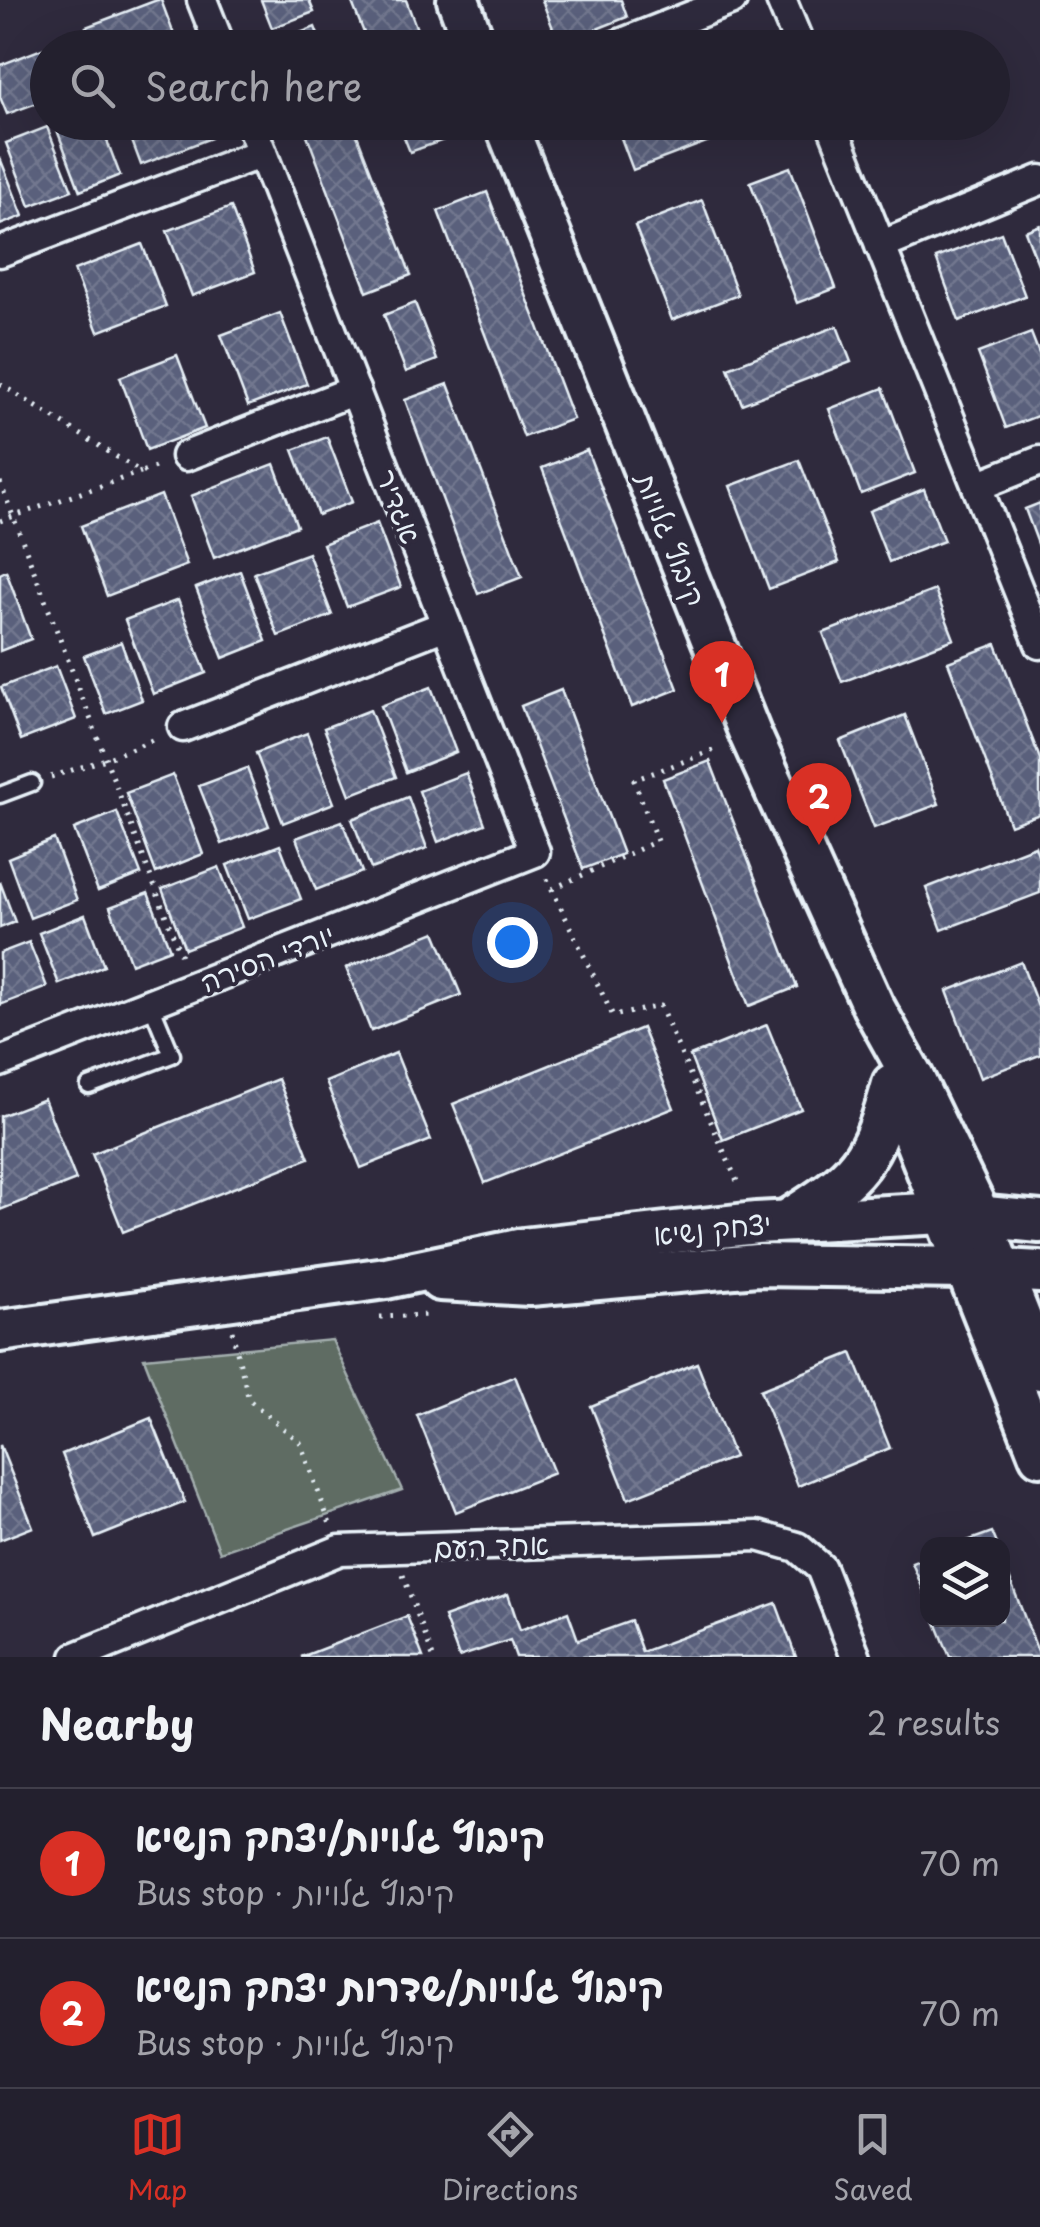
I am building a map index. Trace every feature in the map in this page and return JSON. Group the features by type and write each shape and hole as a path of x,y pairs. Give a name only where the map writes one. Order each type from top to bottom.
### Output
{"street":[{"path":"202,0 213,30"},
{"path":"458,0 469,30"},
{"path":"656,30 732,0"},
{"path":"782,0 793,30"},
{"name":"אגדיר","path":"257,140 535,852"},
{"name":"קיבוץ גלויות","path":"512,140 751,736 873,1006 913,1078 962,1214"},
{"path":"838,140 1040,644"},
{"path":"0,252 262,153"},
{"path":"880,246 1040,180"},
{"path":"186,456 355,390"},
{"path":"976,486 1040,461"},
{"path":"183,727 446,625"},
{"name":"יורדי הסירה","path":"0,1062 535,852"},
{"name":"קיבוץ גלויות","path":"873,1006 893,1084 962,1214"},
{"path":"771,1222 830,1194 865,1161 882,1125 893,1084"},
{"path":"962,1214 1003,1270 1040,1369"},
{"name":"יצחק נשיא","path":"0,1330 386,1278 523,1248 771,1222 962,1214 1040,1222"},
{"name":"יצחק נשיא","path":"386,1278 530,1285 757,1265 1003,1270"},
{"path":"1003,1270 1040,1455"},
{"name":"אחד העם","path":"76,1657 340,1550 758,1536 797,1547 821,1568 856,1657"}],"lane":[{"path":"0,795 32,782"},
{"path":"89,1086 172,1055 150,1002"}],"path":[{"path":"0,384 142,472"},
{"path":"0,521 186,456"},
{"path":"0,482 193,986"},
{"path":"32,782 106,760 183,727"},
{"path":"552,889 657,840 634,780 751,736"},
{"path":"535,852 613,1016 660,1006 771,1222"},
{"path":"224,1299 249,1400 300,1442 340,1550"},
{"path":"393,1548 433,1657"}],"shaded area":[{"path":"332,1340 402,1490 220,1552 144,1358"}],"building":[{"path":"161,0 172,30 87,30 86,27"},
{"path":"261,0 309,0 314,12 272,28"},
{"path":"351,0 406,0 417,30 363,30"},
{"path":"542,0 621,0 627,17 594,30 554,30"},
{"path":"30,54 30,106 7,114 0,97 0,65"},
{"path":"30,134 30,140 52,140 72,190 30,206 6,143"},
{"path":"61,140 107,140 120,175 80,191"},
{"path":"132,140 206,140 141,165"},
{"path":"309,140 359,140 411,275 367,292"},
{"path":"405,140 444,140 410,152"},
{"path":"622,140 712,140 633,170"},
{"path":"0,158 23,216 0,225"},
{"path":"790,167 836,288 797,303 750,182"},
{"path":"487,192 573,419 524,437 438,211"},
{"path":"702,200 738,295 672,320 635,226"},
{"path":"231,207 255,272 192,296 167,231"},
{"path":"1040,225 1040,269 1025,231"},
{"path":"1001,233 1025,296 959,321 936,258"},
{"path":"142,244 166,306 98,332 74,270"},
{"path":"415,303 437,360 406,372 384,315"},
{"path":"280,313 307,384 248,406 221,335"},
{"path":"837,326 851,362 742,404 728,368"},
{"path":"1031,333 1040,356 1040,415 1006,428 978,353"},
{"path":"177,355 205,428 147,450 120,377"},
{"path":"448,384 522,577 478,594 405,400"},
{"path":"883,388 915,473 861,494 829,409"},
{"path":"327,437 352,502 318,515 293,450"},
{"path":"587,450 678,689 632,707 542,468"},
{"path":"799,460 839,562 769,589 730,486"},
{"path":"274,464 297,526 214,558 191,496"},
{"path":"924,489 944,541 889,562 869,511"},
{"path":"161,495 187,565 107,596 81,526"},
{"path":"1040,503 1040,549 1025,509"},
{"path":"377,523 401,587 347,607 323,544"},
{"path":"308,553 332,615 278,636 254,573"},
{"path":"6,571 31,639 0,651 0,574"},
{"path":"240,571 266,641 223,658 196,588"},
{"path":"935,590 954,639 842,682 823,633"},
{"path":"178,600 206,673 153,694 125,620"},
{"path":"121,642 142,700 106,714 84,656"},
{"path":"996,644 1040,759 1040,814 1010,825 948,662"},
{"path":"56,666 76,719 21,740 1,687"},
{"path":"431,687 456,752 406,772 381,706"},
{"path":"561,690 623,854 583,869 521,706"},
{"path":"370,710 396,777 350,795 324,728"},
{"path":"905,715 939,804 874,828 840,741"},
{"path":"307,733 334,803 283,823 256,753"},
{"path":"710,761 797,987 749,1006 663,779"},
{"path":"247,768 269,826 222,844 199,786"},
{"path":"466,773 485,824 438,842 419,791"},
{"path":"173,775 203,854 156,873 126,793"},
{"path":"408,797 427,848 371,869 352,819"},
{"path":"117,812 141,874 98,891 74,829"},
{"path":"342,821 362,872 316,890 296,838"},
{"path":"54,839 77,900 30,918 8,858"},
{"path":"280,845 301,899 248,919 227,865"},
{"path":"1035,846 1040,860 1040,893 942,930 926,888"},
{"path":"219,867 242,927 185,949 162,889"},
{"path":"0,882 15,922 0,928"},
{"path":"148,893 170,949 131,964 110,907"},
{"path":"85,915 104,966 59,984 39,933"},
{"path":"435,932 461,995 371,1031 346,968"},
{"path":"29,942 47,987 0,1005 0,953"},
{"path":"1021,962 1040,1012 1040,1055 980,1078 947,991"},
{"path":"767,1025 801,1109 723,1140 690,1056"},
{"path":"642,1028 674,1108 485,1183 453,1104"},
{"path":"396,1053 431,1140 361,1168 326,1082"},
{"path":"278,1079 309,1158 123,1232 92,1154"},
{"path":"44,1099 76,1180 0,1210 0,1116"},
{"path":"852,1353 890,1448 798,1486 760,1390"},
{"path":"697,1363 734,1457 628,1499 591,1406"},
{"path":"515,1376 554,1473 456,1512 417,1415"},
{"path":"151,1418 185,1502 95,1538 62,1454"},
{"path":"0,1445 33,1527 0,1540"},
{"path":"920,1560 920,1582 912,1563"},
{"path":"1010,1580 1040,1657 950,1657 938,1627 1010,1627"},
{"path":"508,1594 520,1630 568,1612 578,1640 631,1621 642,1652 776,1603 796,1657 516,1657 510,1640 459,1657 444,1617"},
{"path":"407,1616 423,1657 301,1657"}],"place":[{"name":"קיבוץ גלויות/יצחק הנשיא","path":"722,723"},
{"name":"קיבוץ גלויות/שדרות יצחק הנשיא","path":"819,845"}]}
